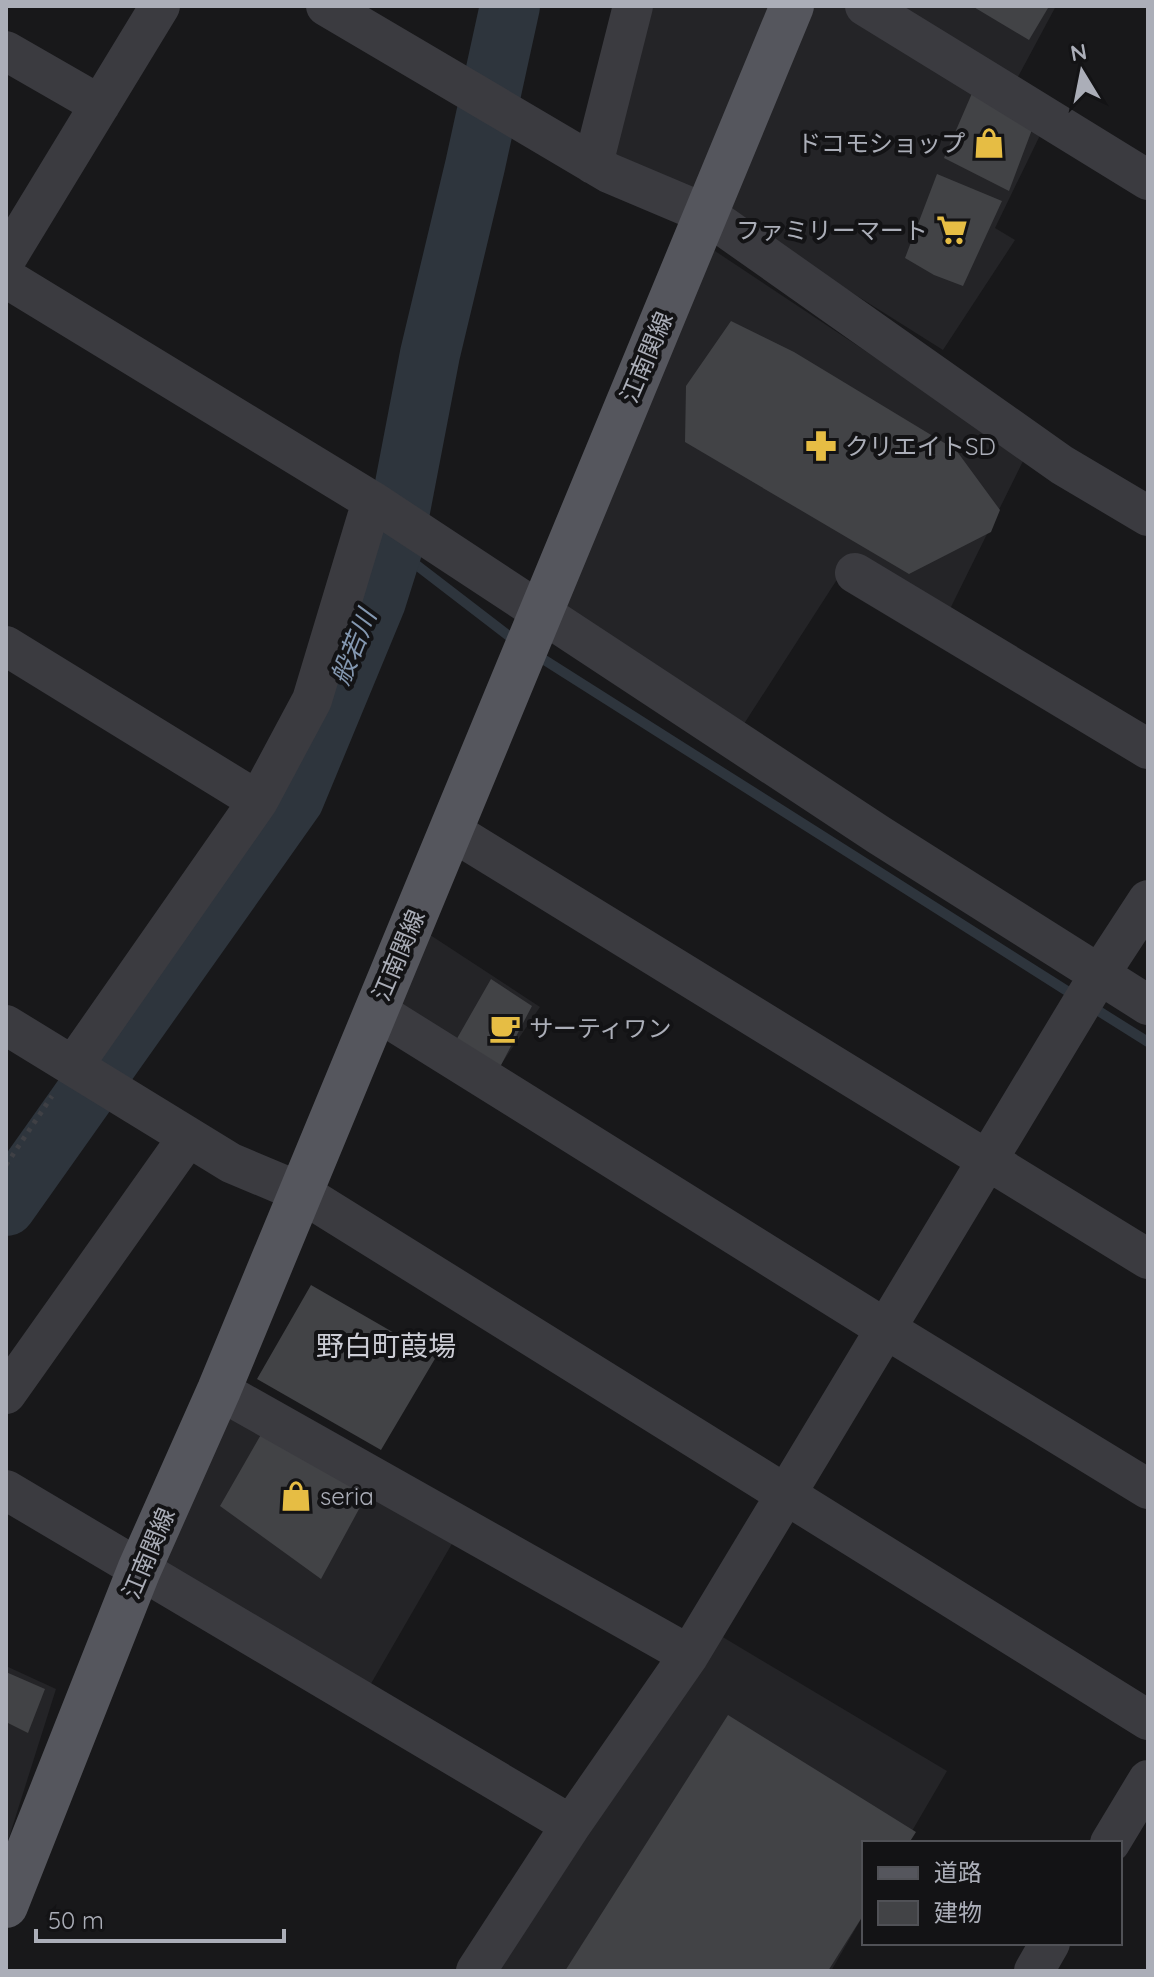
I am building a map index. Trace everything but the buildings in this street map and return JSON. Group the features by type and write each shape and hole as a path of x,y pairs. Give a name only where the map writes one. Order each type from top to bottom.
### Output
{"main road":[{"name":"江南関線","path":"6,1906 139,1570 219,1390 792,6"}],"street":[{"path":"6,259 160,6"},
{"path":"326,6 593,164 706,214 1062,465 1148,516"},
{"path":"593,164 633,6"},
{"path":"865,6 1148,180"},
{"path":"6,51 100,105"},
{"path":"6,278 372,501 879,835 1148,1005"},
{"path":"73,1066 258,801 312,700 372,501"},
{"path":"855,573 1148,749"},
{"path":"8,652 258,801"},
{"path":"450,830 1148,1259"},
{"path":"476,1971 571,1825 689,1655 1099,975 1148,900"},
{"path":"375,1010 1148,1489"},
{"path":"6,1025 231,1163 300,1192 1148,1720"},
{"path":"6,1394 188,1137"},
{"path":"219,1390 689,1655"},
{"path":"6,1490 571,1825"},
{"path":"1111,1841 1148,1780"},
{"path":"1034,1971 1049,1945"}],"path":[{"path":"6,1165 73,1066"}],"shaded area":[{"path":"643,6 778,6 699,199 605,160"},
{"path":"810,6 843,6 1045,125 995,228 1015,240 943,350 719,209"},
{"path":"881,6 1056,6 1012,88"},
{"path":"712,249 1025,457 948,613 847,564 742,727 552,608"},
{"path":"418,927 540,1007 494,1075 386,1006"},
{"path":"222,1401 457,1535 365,1694 149,1568"},
{"path":"721,1636 947,1771 906,1841 862,1841 862,1917 831,1971 496,1971"},
{"path":"6,1666 56,1689 6,1847"}],"waterway":[{"name":"般若川","path":"6,1206 294,799 376,601 393,547 430,354 510,6"},
{"path":"393,547 518,643"},
{"path":"535,654 1075,996"},
{"path":"1089,1005 1148,1042"}],"place":[{"name":"ドコモショップ","path":"989,143"},
{"name":"ファミリーマート","path":"952,230"},
{"name":"クリエイトSD","path":"821,446"},
{"name":"サーティワン","path":"505,1028"},
{"name":"seria","path":"296,1496"}],"district":[{"name":"野白町葭場","path":"386,1345"}]}
